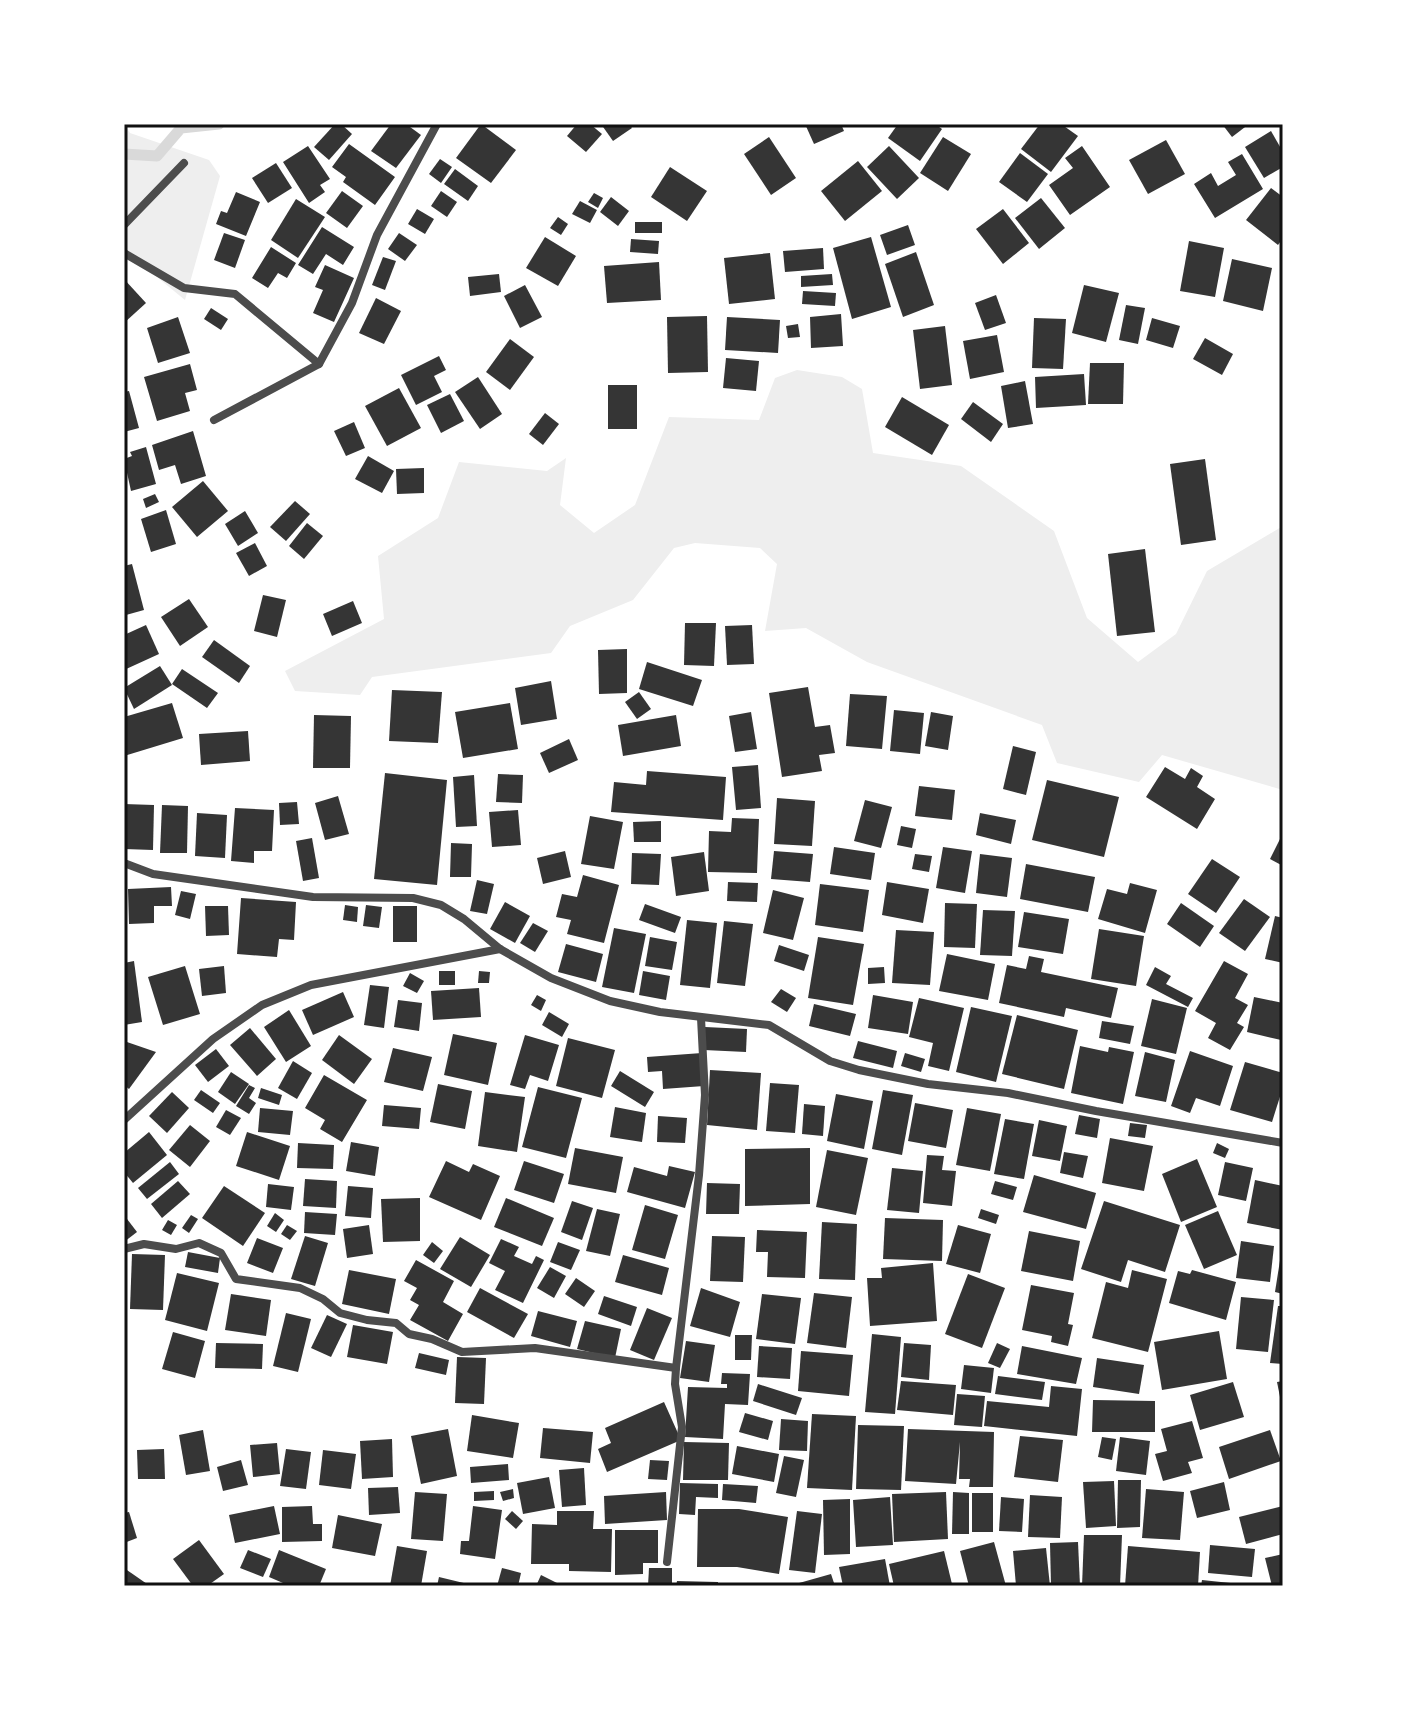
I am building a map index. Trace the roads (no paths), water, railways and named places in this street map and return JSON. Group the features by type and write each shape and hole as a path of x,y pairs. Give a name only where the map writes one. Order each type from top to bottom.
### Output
{"street":[{"path":"214,420 319,364 352,303 377,235 437,124"},
{"path":"124,225 184,163"},
{"path":"124,253 184,288 235,294 319,364"},
{"path":"124,863 153,874 313,897 413,898 441,905 464,919 500,949 551,978 610,1001 701,1018 769,1025 830,1061 887,1076 1008,1093 1283,1143"},
{"path":"124,1120 213,1039 262,1005 311,985 500,949"},
{"path":"667,1562 682,1438 676,1368 699,1175 705,1095 701,1018"},
{"path":"124,1249 144,1244 176,1249 199,1243 221,1253 236,1279 300,1288 323,1299 340,1313 396,1323 409,1334 432,1339 462,1352 535,1348 676,1368"}],"waterway":[{"path":"124,154 157,156 181,128 219,124"}]}
